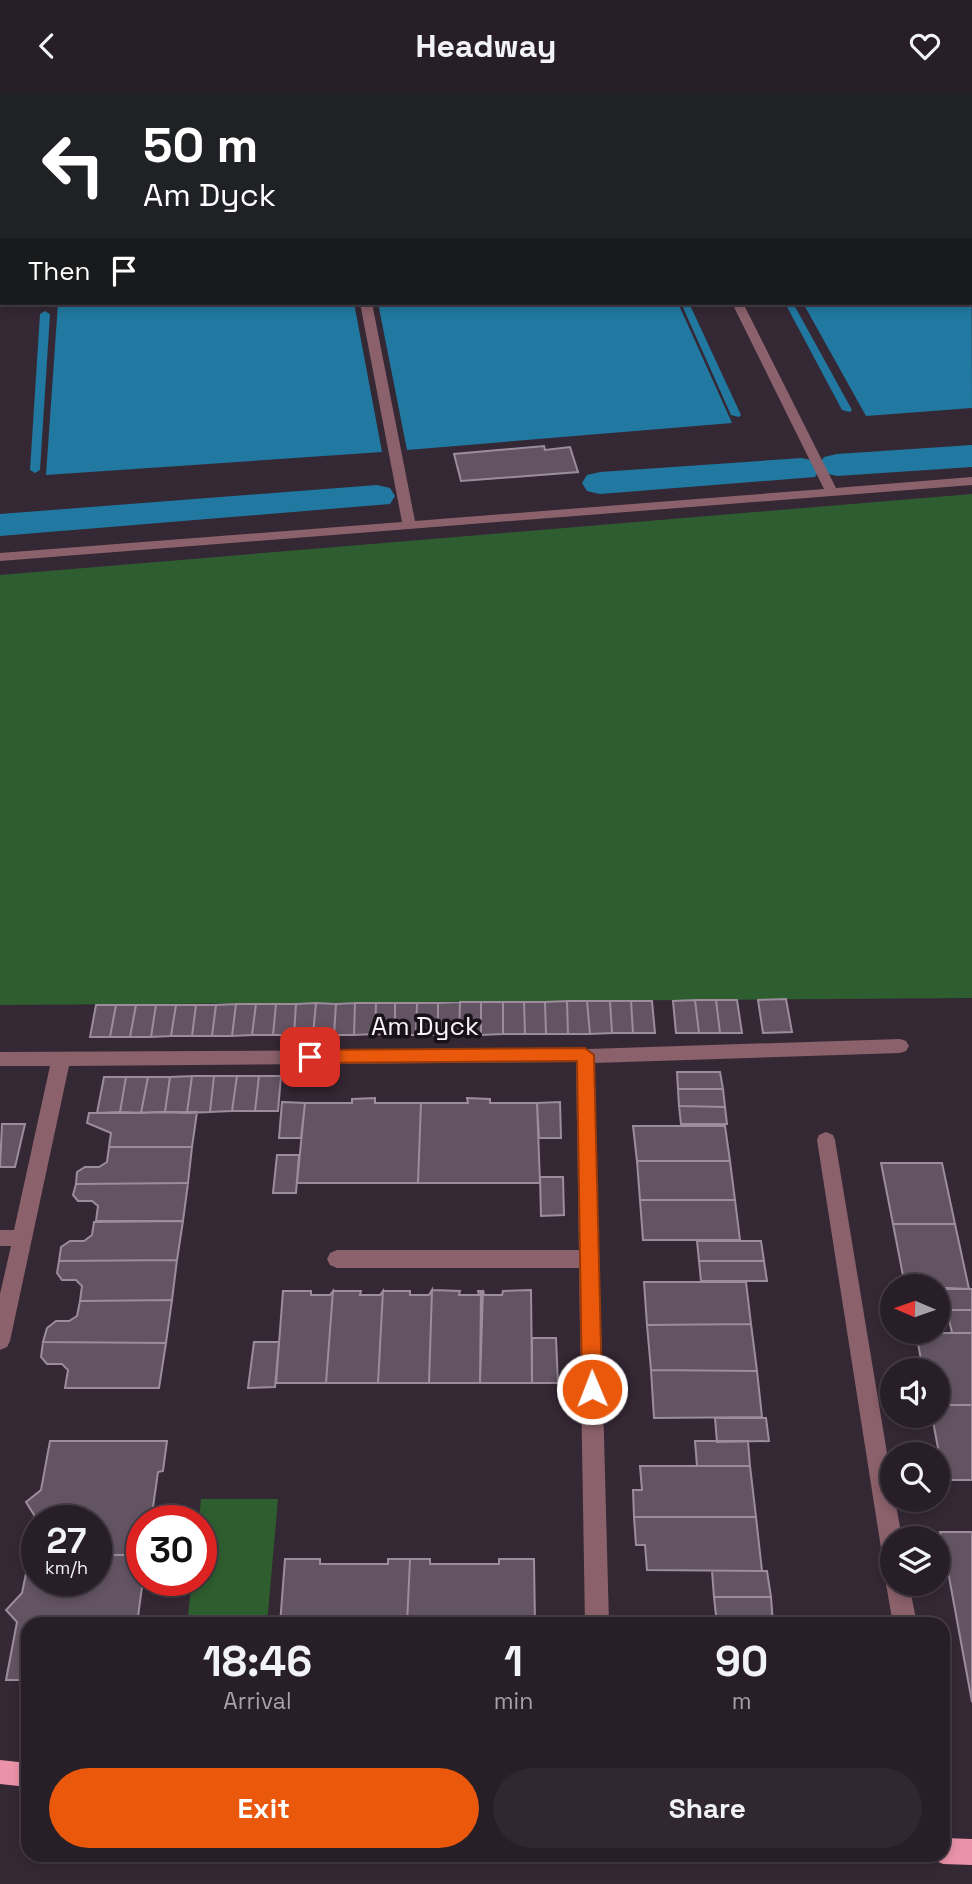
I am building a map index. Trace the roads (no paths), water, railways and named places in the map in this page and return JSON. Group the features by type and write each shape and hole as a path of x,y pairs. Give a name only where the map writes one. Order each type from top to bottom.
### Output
{"main road":[{"path":"0,1772 21,1774"},
{"path":"950,1851 972,1852"}],"street":[{"path":"366,305 409,524"},
{"path":"738,305 831,490"},
{"path":"0,558 831,490 972,481"},
{"name":"Am Dyck","path":"0,1059 585,1056 901,1046"},
{"path":"585,1056 597,1617"},
{"path":"0,1341 61,1059"},
{"path":"826,1140 888,1526"},
{"path":"0,1238 22,1238"},
{"path":"337,1259 589,1259"},
{"path":"900,1596 904,1617"}],"water":[{"path":"58,305 354,305 382,452 46,475"},
{"path":"378,305 679,305 732,423 407,450"},
{"path":"804,305 972,305 972,408 866,416"}],"waterway":[{"path":"686,305 736,415"},
{"path":"790,305 847,410"},
{"path":"35,470 45,314"},
{"path":"837,465 972,456"},
{"path":"600,483 802,469"},
{"path":"0,525 377,496"}]}
